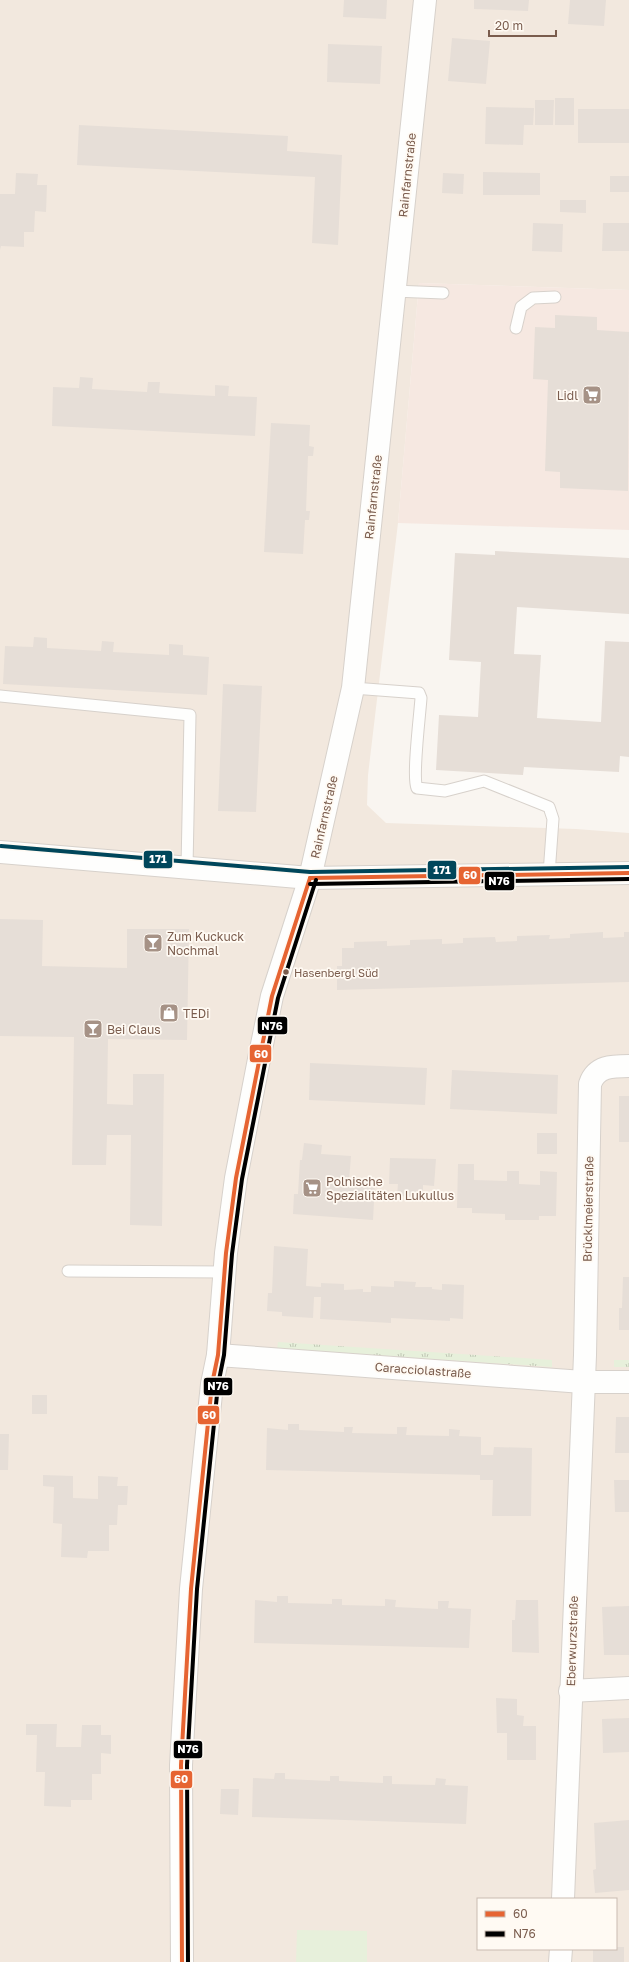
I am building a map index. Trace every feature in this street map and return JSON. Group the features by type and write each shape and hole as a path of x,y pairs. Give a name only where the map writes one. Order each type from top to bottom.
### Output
{"street":[{"name":"Rainfarnstraße","path":"182,1962 181,1765 191,1589 212,1384 218,1355 224,1272 236,1178 272,996 310,878 353,688 425,0"},
{"path":"0,852 310,878 629,873"},
{"name":"Brücklmeierstraße","path":"583,1382 585,1355 590,1084 593,1076 598,1071 607,1067 629,1066"},
{"name":"Caracciolastraße","path":"218,1355 583,1382 629,1382"},
{"name":"Eberwurzstraße","path":"563,1898 583,1382"},
{"path":"570,1691 629,1688"},
{"path":"560,1962 561,1950"}],"lane":[{"path":"394,291 443,293"},
{"path":"516,328 521,307 533,298 555,297"},
{"path":"353,688 419,693 421,698 416,770 417,788 445,791 484,781 549,807 553,820 549,874"},
{"path":"0,696 190,715 188,868"},
{"path":"68,1271 224,1272"}],"shaded area":[{"path":"0,0 629,0 629,290 419,283 398,523 368,775 367,805 386,823 576,829 629,833 629,1962 0,1962"},
{"path":"419,283 629,290 629,530 398,523"}],"green space":[{"path":"278,1342 552,1360 552,1367 277,1349"},
{"path":"614,1360 629,1360 629,1367 614,1367"},
{"path":"297,1930 367,1931 367,1962 296,1962"}],"building":[{"path":"344,0 387,0 386,19 343,17"},
{"path":"474,0 529,0 528,11 474,9"},
{"path":"570,0 606,0 604,26 568,24"},
{"path":"452,38 490,41 486,84 448,81"},
{"path":"328,44 382,46 380,84 327,82"},
{"path":"555,98 574,98 574,125 555,125"},
{"path":"535,100 554,100 553,125 535,125"},
{"path":"486,107 534,108 533,125 524,125 523,145 485,144"},
{"path":"578,109 629,109 629,143 578,143"},
{"path":"79,125 288,136 287,151 342,155 338,245 312,243 315,177 77,165"},
{"path":"483,172 540,173 540,195 483,195"},
{"path":"16,173 38,174 37,185 47,185 46,212 35,211 34,232 24,232 24,247 1,246 0,250 0,194 15,194"},
{"path":"443,173 464,174 463,194 442,193"},
{"path":"610,176 629,176 629,192 610,192"},
{"path":"560,200 586,200 586,213 560,212"},
{"path":"533,223 563,224 562,252 532,251"},
{"path":"603,223 629,223 629,251 602,251"},
{"path":"555,315 597,317 597,330 629,332 628,491 560,488 560,472 545,471 548,380 533,379 535,327 555,328"},
{"path":"80,377 93,378 92,389 147,392 148,382 160,382 159,393 215,396 215,385 229,386 228,396 257,397 255,436 52,426 53,387 79,388"},
{"path":"271,423 310,425 309,446 314,447 313,456 308,456 306,511 310,511 309,520 305,520 303,554 264,552"},
{"path":"495,551 629,558 629,614 517,607 514,654 541,655 537,718 601,722 605,641 629,642 629,757 620,756 619,772 524,767 523,775 436,770 439,715 478,717 481,662 449,660 455,553 495,555"},
{"path":"34,637 47,638 47,648 101,651 102,641 114,642 113,652 169,655 169,644 183,645 183,655 209,657 207,695 3,684 5,646 33,647"},
{"path":"223,684 262,686 256,812 218,811"},
{"path":"0,919 43,920 42,966 127,968 127,929 189,929 187,1040 108,1039 107,1104 133,1105 133,1074 164,1074 162,1226 130,1225 131,1135 107,1135 106,1165 72,1165 74,1037 0,1036"},
{"path":"603,932 603,938 624,937 624,932 629,932 629,982 337,990 337,966 342,966 342,948 354,948 354,942 387,941 387,946 410,945 410,940 442,939 442,944 463,943 463,938 495,937 496,942 517,941 517,936 550,935 549,939 570,938 570,934"},
{"path":"310,1063 427,1068 425,1105 309,1100"},
{"path":"452,1070 558,1075 557,1114 450,1109"},
{"path":"619,1096 629,1096 629,1142 619,1142"},
{"path":"537,1133 557,1133 557,1154 537,1154"},
{"path":"304,1143 322,1145 321,1154 351,1156 349,1181 375,1183 373,1220 293,1214 294,1194 298,1194 300,1160 302,1160"},
{"path":"390,1158 436,1159 434,1186 423,1185 423,1197 397,1196 398,1184 389,1184"},
{"path":"458,1164 474,1164 474,1180 507,1181 507,1171 519,1171 519,1184 540,1185 540,1171 557,1172 556,1216 539,1216 539,1220 505,1220 505,1214 472,1213 472,1208 457,1208"},
{"path":"274,1246 308,1249 306,1286 321,1287 321,1283 344,1284 344,1290 363,1289 363,1292 371,1292 371,1286 394,1287 394,1281 416,1282 415,1287 432,1287 432,1289 442,1290 442,1284 464,1285 463,1319 450,1318 450,1321 391,1318 391,1323 320,1319 321,1297 314,1297 313,1318 282,1316 282,1312 267,1311 268,1293 272,1293"},
{"path":"623,1277 629,1277 629,1330 619,1330 619,1308 622,1308"},
{"path":"32,1395 47,1395 47,1414 32,1414"},
{"path":"616,1417 629,1417 629,1453 615,1453"},
{"path":"288,1424 299,1424 299,1430 344,1432 344,1427 353,1427 352,1433 397,1434 397,1427 407,1427 406,1435 449,1436 449,1429 460,1430 459,1436 481,1437 481,1455 493,1455 494,1447 532,1448 531,1516 492,1516 493,1480 480,1480 480,1475 266,1470 267,1428 288,1430"},
{"path":"0,1434 9,1434 8,1470 0,1470"},
{"path":"43,1475 73,1476 73,1498 98,1499 98,1476 118,1477 117,1486 128,1486 127,1505 118,1505 117,1525 109,1525 109,1551 88,1551 87,1558 61,1557 62,1524 53,1523 54,1487 43,1486"},
{"path":"614,1480 629,1480 629,1512 615,1512"},
{"path":"277,1596 288,1596 288,1603 332,1604 332,1599 342,1599 342,1605 385,1606 385,1599 396,1600 395,1607 438,1609 438,1601 449,1601 448,1608 471,1609 469,1648 254,1643 255,1600 277,1602"},
{"path":"516,1600 538,1600 539,1653 512,1652 512,1620 515,1620"},
{"path":"629,1606 629,1655 604,1655 602,1607"},
{"path":"496,1698 517,1699 517,1715 524,1716 523,1726 536,1726 536,1760 507,1760 507,1733 497,1733"},
{"path":"629,1718 629,1752 603,1753 602,1719"},
{"path":"26,1724 57,1724 56,1747 81,1747 82,1725 101,1725 101,1735 111,1735 111,1754 101,1753 101,1774 92,1774 92,1800 71,1800 71,1807 44,1806 45,1772 36,1772 37,1735 26,1735"},
{"path":"275,1773 285,1773 285,1779 330,1781 330,1776 339,1776 339,1781 383,1783 383,1776 392,1776 392,1784 435,1785 436,1778 446,1779 445,1785 468,1786 466,1824 252,1817 253,1778 274,1779"},
{"path":"221,1789 239,1789 238,1815 220,1814"},
{"path":"629,1820 629,1890 595,1893 593,1870 596,1869 594,1823"},
{"path":"617,1947 624,1947 624,1962 593,1962 593,1950 617,1950"}],"transit line":[{"name":"171","path":"1,846 310,872 629,867"},
{"name":"60","path":"310,878 629,873"},
{"name":"60","path":"182,1962 181,1765 191,1589 212,1384 218,1355 226,1253 236,1178 272,996 310,878"},
{"name":"N76","path":"310,884 629,879"},
{"name":"N76","path":"188,1962 187,1765 197,1589 218,1385 224,1355 232,1254 242,1179 278,998 316,880"}],"place":[{"name":"Lidl","path":"592,395"},
{"name":"Zum Kuckuck Nochmal","path":"153,943"},
{"name":"Hasenbergl Süd","path":"286,972"},
{"name":"TEDi","path":"169,1013"},
{"name":"Bei Claus","path":"93,1029"},
{"name":"Polnische Spezialitäten Lukullus","path":"312,1188"}]}
